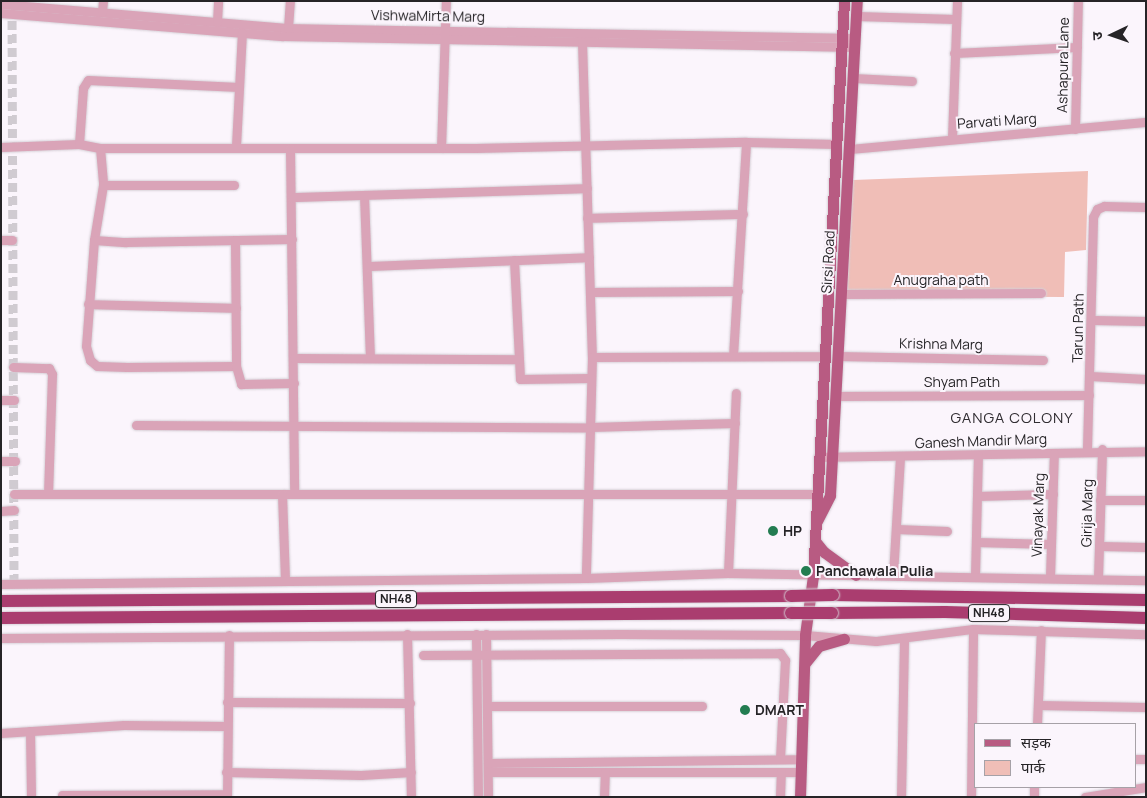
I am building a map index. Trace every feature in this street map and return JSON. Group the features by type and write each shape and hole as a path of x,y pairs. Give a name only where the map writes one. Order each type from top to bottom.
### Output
{"highway":[{"name":"NH48","path":"1,601 833,595 1146,600"},
{"name":"NH48","path":"1,618 945,612 1146,618"}],"main road":[{"name":"Sirsi Road","path":"800,797 805,636 813,576 816,522 815,494 844,1"},
{"name":"Sirsi Road","path":"816,522 830,495 858,1"},
{"path":"815,541 824,552 856,575"},
{"path":"804,667 807,658 819,646 844,639"}],"street":[{"path":"102,1 102,12"},
{"path":"217,22 218,1"},
{"path":"288,28 290,1"},
{"path":"441,148 446,1"},
{"path":"952,138 956,1"},
{"name":"Ashapura Lane","path":"1075,129 1078,1"},
{"name":"VishwaMirta Marg","path":"1,4 288,28 582,42 855,42"},
{"name":"VishwaMirta Marg","path":"1,13 242,33 842,42"},
{"path":"857,16 955,19"},
{"path":"236,146 242,33"},
{"path":"582,42 592,357 586,578"},
{"path":"954,53 1077,47"},
{"path":"853,78 912,81"},
{"path":"79,144 83,88 88,80 239,87"},
{"name":"Parvati Marg","path":"849,149 952,138 1146,122"},
{"path":"733,356 746,142"},
{"path":"1,147 79,144 100,148 236,146 441,148 746,142 837,144"},
{"path":"100,148 103,185 94,240 88,304 86,346 90,360 97,366 236,366"},
{"path":"290,148 294,358 294,494"},
{"path":"103,185 234,185"},
{"path":"292,197 587,188"},
{"path":"364,195 370,358"},
{"name":"Tarun Path","path":"1087,450 1094,217 1097,208 1104,206 1146,207"},
{"path":"588,218 743,214"},
{"path":"94,240 292,239"},
{"path":"1,240 12,240"},
{"path":"235,240 236,366 241,384 294,383"},
{"path":"368,266 589,257"},
{"path":"514,260 518,375 525,381 591,378"},
{"path":"590,292 738,292"},
{"name":"Anugraha path","path":"841,294 1041,293"},
{"path":"88,304 236,308"},
{"path":"1092,320 1146,321"},
{"path":"592,357 824,356"},
{"name":"Krishna Marg","path":"837,356 1043,360"},
{"path":"294,358 518,359"},
{"path":"13,367 49,368 52,374 48,494"},
{"path":"1090,376 1146,379"},
{"path":"728,573 736,393"},
{"name":"Shyam Path","path":"835,396 1089,395"},
{"path":"1,400 14,400"},
{"path":"136,425 294,428 590,427 735,423"},
{"name":"Ganesh Mandir Marg","path":"818,457 1054,453 1102,449 1146,451"},
{"name":"Girija Marg","path":"1098,578 1102,449"},
{"name":"Vinayak Marg","path":"1050,578 1054,453"},
{"path":"975,576 978,455"},
{"path":"893,575 900,457"},
{"path":"1,461 14,461"},
{"path":"14,494 815,494"},
{"path":"282,494 285,580"},
{"path":"977,496 1053,494"},
{"path":"1100,500 1146,500"},
{"path":"1,511 14,510"},
{"path":"896,529 947,531"},
{"path":"976,542 1051,544"},
{"path":"1100,546 1146,547"},
{"path":"1,584 586,578 728,573 813,576 893,575 1146,580"},
{"path":"971,797 973,629"},
{"path":"1,638 481,634 805,636 876,641 973,629 1146,634"},
{"path":"1037,723 1041,630"},
{"path":"407,634 411,797"},
{"path":"478,797 477,655 481,634"},
{"path":"481,634 486,655 488,797"},
{"path":"62,795 227,795 227,702 230,636"},
{"path":"901,797 904,638"},
{"path":"423,655 780,653 784,660 780,759"},
{"path":"227,702 410,703"},
{"path":"1038,705 1146,707"},
{"path":"487,706 702,706"},
{"path":"1,733 124,725 227,726"},
{"path":"30,731 32,797"},
{"path":"489,767 800,759"},
{"path":"489,767 605,772 800,772"},
{"path":"226,772 361,775 411,772"},
{"path":"604,797 605,772"},
{"path":"780,797 781,772"},
{"path":"1085,797 1146,787"}],"green space":[{"path":"1088,171 1086,250 1065,252 1064,297 847,296 853,180"}],"tunnel":[{"path":"12,7 14,584"}],"place":[{"name":"HP","path":"773,531"},
{"name":"Panchawala Pulia","path":"806,571"},
{"name":"DMART","path":"745,710"}],"district":[{"name":"GANGA COLONY","path":"1012,418"}]}
